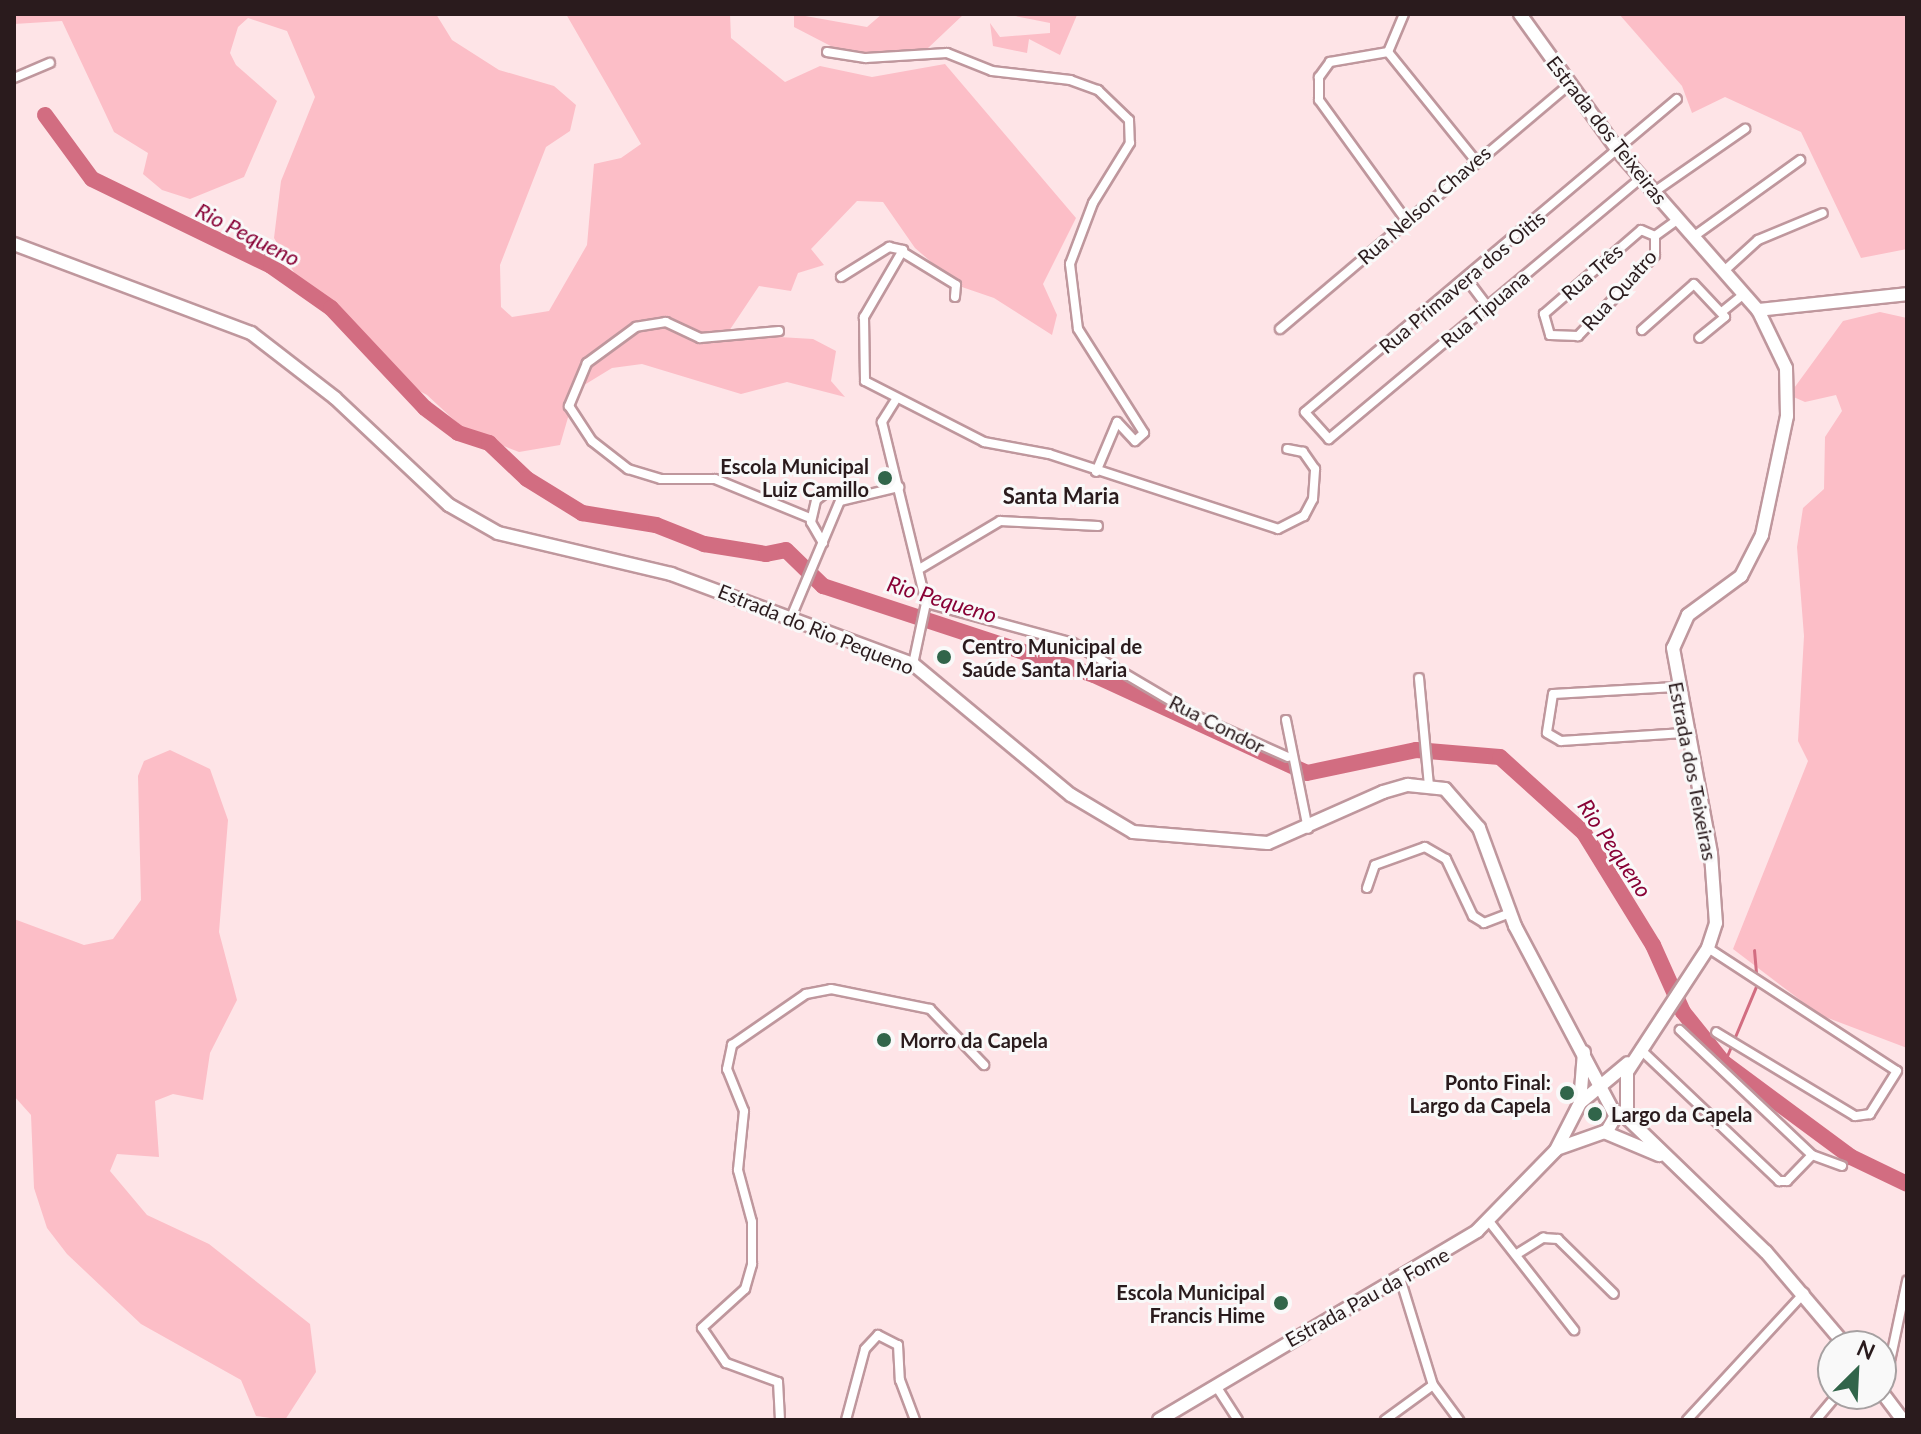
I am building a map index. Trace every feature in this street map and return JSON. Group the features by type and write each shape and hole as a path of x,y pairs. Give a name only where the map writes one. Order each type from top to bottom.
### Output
{"street":[{"path":"1388,52 1404,14"},
{"name":"Estrada dos Teixeiras","path":"1520,14 1619,152 1758,310 1786,368 1787,416 1773,490 1741,576 1688,615 1678,632 1675,687 1717,901 1708,948 1637,1053 1583,1102"},
{"path":"827,52 866,58 947,53 992,71 1070,80 1098,90 1129,120 1130,143 1093,203 1070,264 1078,329 1144,433 1135,441 1117,422 1096,472"},
{"path":"1388,52 1475,160"},
{"path":"1388,52 1330,62 1319,77 1319,100 1406,220"},
{"path":"14,78 50,63"},
{"name":"Rua Nelson Chaves","path":"1280,329 1475,160 1571,83"},
{"name":"Rua Primavera dos Oitis","path":"1329,439 1305,412 1619,152 1677,99"},
{"path":"1654,192 1745,129"},
{"path":"1693,237 1800,160"},
{"name":"Rua Tipuana","path":"1329,439 1641,178"},
{"path":"1724,271 1758,240 1823,213"},
{"name":"Rua Quatro","path":"1578,336 1657,239 1678,219"},
{"name":"Rua Três","path":"1578,336 1557,339 1542,325 1544,314 1641,230 1657,239"},
{"name":"Estrada do Rio Pequeno","path":"14,244 251,333 335,398 449,505 498,533 671,574 792,615 913,664 1028,762 1118,825 1238,843 1309,830 1383,792 1429,785"},
{"path":"841,277 889,247 956,285 955,297"},
{"path":"904,253 869,301 861,339 865,381 895,401 984,442 1096,472 1278,529 1304,516 1313,499 1315,469 1303,452 1287,449"},
{"path":"1466,278 1488,307"},
{"path":"1642,330 1688,286 1702,288 1723,311"},
{"path":"1699,338 1722,324 1723,311 1744,294"},
{"path":"1758,310 1907,294"},
{"path":"779,331 697,338 666,322 636,327 587,363 569,406 592,441 628,469 661,479 707,477 810,518 823,543"},
{"path":"895,401 882,422 921,568 926,606 913,664"},
{"path":"810,518 823,492 848,496 899,487"},
{"path":"792,615 823,543 848,496"},
{"path":"921,568 1000,521 1098,526"},
{"name":"Rua Condor","path":"926,606 1073,643 1198,717 1289,759"},
{"path":"1419,678 1429,785 1445,789 1470,813 1510,913 1603,1085 1618,1108 1804,1293 1833,1330"},
{"path":"1675,687 1553,694 1547,733 1561,741 1684,733"},
{"path":"1286,720 1289,759 1309,830"},
{"path":"1367,888 1375,865 1425,847 1446,859 1473,916 1484,923 1510,913"},
{"path":"1708,948 1897,1071 1870,1114 1855,1116 1716,1032"},
{"path":"780,1420 778,1382 726,1363 702,1328 745,1289 752,1264 752,1222 738,1170 744,1111 727,1069 732,1045 806,994 831,989 930,1009 984,1065"},
{"path":"1680,1030 1812,1155 1842,1166"},
{"path":"1584,1048 1581,1125 1666,1158"},
{"path":"1637,1053 1779,1181 1812,1155"},
{"name":"Estrada dos Teixeiras","path":"1618,1108 1637,1053"},
{"path":"1592,1062 1619,1071"},
{"path":"1583,1102 1618,1108"},
{"name":"Estrada Pau da Fome","path":"1159,1420 1446,1254 1488,1220 1556,1150 1583,1102"},
{"path":"1600,1133 1618,1108"},
{"name":"Estrada Pau da Fome","path":"1556,1150 1600,1133"},
{"path":"1488,1220 1574,1330"},
{"path":"1517,1254 1543,1238 1558,1239 1614,1294"},
{"path":"1400,1278 1433,1385 1459,1420"},
{"path":"1896,1330 1907,1281"},
{"path":"1687,1420 1804,1293"},
{"path":"846,1420 865,1349 878,1335 898,1345 900,1380 915,1420"},
{"path":"1385,1420 1433,1385"},
{"path":"1216,1386 1238,1420"}],"shaded area":[{"path":"14,14 436,14 452,40 499,70 554,86 576,105 570,131 546,147 500,265 501,307 512,317 549,311 587,245 594,164 621,158 641,144 566,14 730,14 731,38 785,82 820,66 872,77 945,64 1076,218 1043,284 1057,315 1052,335 994,298 959,286 915,248 883,202 857,201 811,249 824,265 798,273 791,291 759,286 727,334 813,339 836,351 831,381 845,397 787,382 741,394 642,364 612,368 576,390 560,445 519,452 466,431 427,395 386,373 345,320 302,286 274,238 281,181 315,97 287,31 248,18 238,27 230,53 236,65 277,101 244,177 190,199 162,190 143,174 148,153 114,132 62,21 14,24"},
{"path":"794,14 867,27 882,14 964,14 927,49 852,57 794,27"},
{"path":"1005,14 1093,14 1077,15 1060,55 1029,39 1027,53 993,46 990,23 1000,37 1050,33 1050,23"},
{"path":"1619,14 1907,14 1907,249 1861,258 1801,132 1725,97 1692,113 1682,86"},
{"path":"1880,312 1907,318 1907,1048 1820,1015 1733,949 1808,761 1798,741 1804,636 1797,547 1803,508 1824,489 1825,437 1842,411 1836,395 1805,402 1789,395 1843,321"},
{"path":"170,750 210,769 228,820 219,932 237,1000 210,1053 203,1100 173,1094 155,1101 159,1157 117,1154 110,1171 147,1215 209,1244 310,1324 316,1372 285,1420 256,1416 241,1380 141,1324 67,1254 47,1228 34,1188 31,1115 14,1096 14,919 84,945 113,939 141,900 138,776 144,761"}],"waterway":[{"name":"Rio Pequeno","path":"45,115 92,179 271,266 331,308 425,408 458,433 489,443 527,479 582,513 656,525 704,544 766,554 786,550 823,586 1094,675 1307,773 1416,750 1500,757 1584,833 1653,945 1683,1012 1724,1063 1851,1157 1907,1184"},
{"path":"1724,1063 1757,984 1754,950"}],"place":[{"name":"Escola Municipal Luiz Camillo","path":"885,478"},
{"name":"Centro Municipal de Saúde Santa Maria","path":"944,657"},
{"name":"Morro da Capela","path":"884,1040"},
{"name":"Ponto Final: Largo da Capela","path":"1567,1093"},
{"name":"Largo da Capela","path":"1595,1114"},
{"name":"Escola Municipal Francis Hime","path":"1281,1303"}],"district":[{"name":"Santa Maria","path":"1061,496"}]}
